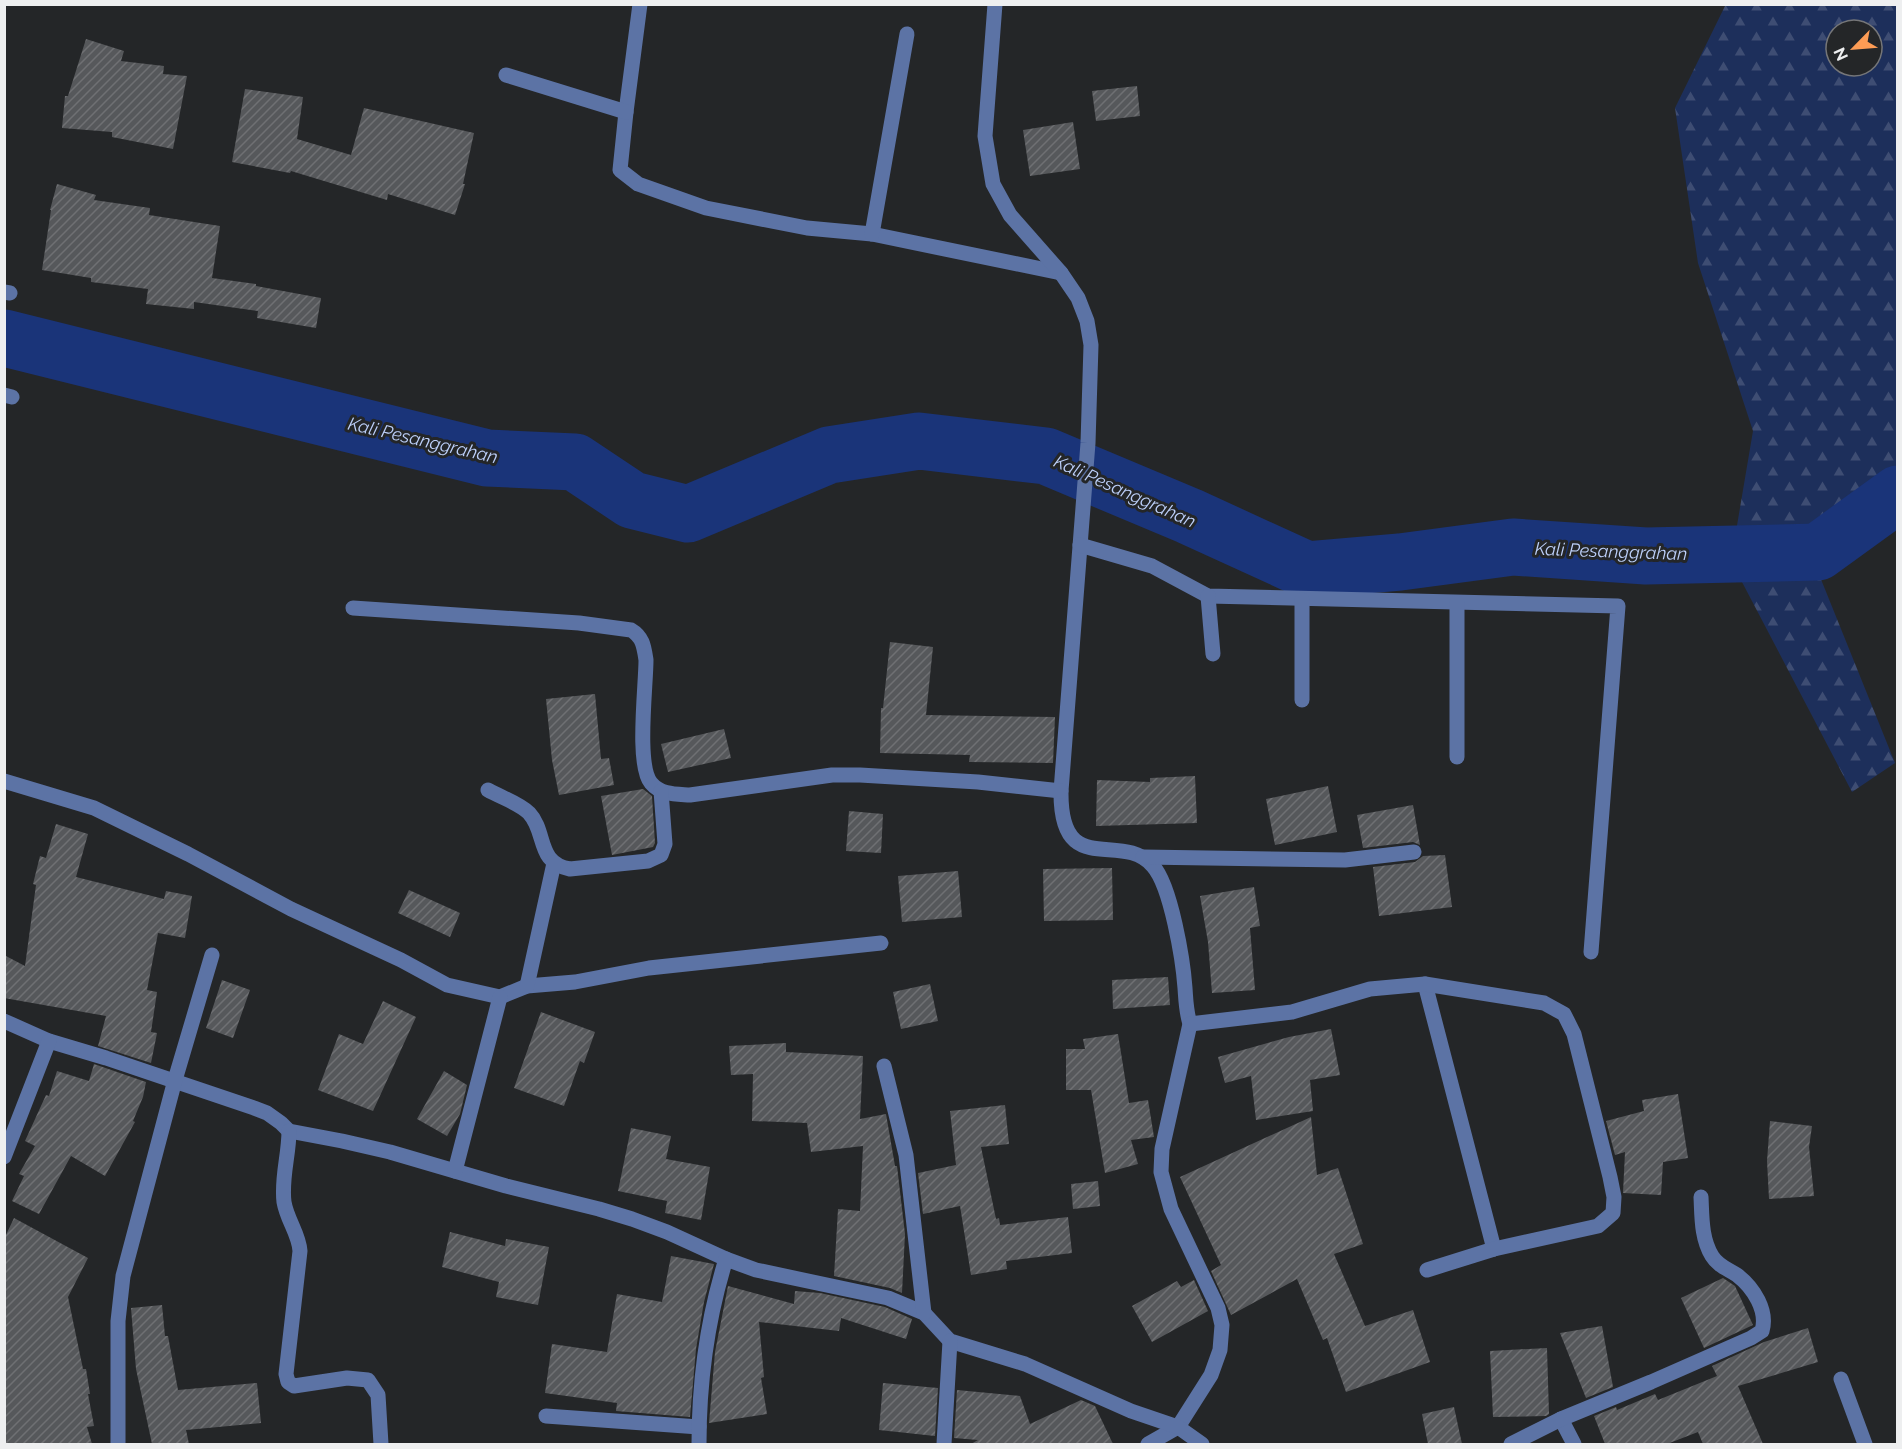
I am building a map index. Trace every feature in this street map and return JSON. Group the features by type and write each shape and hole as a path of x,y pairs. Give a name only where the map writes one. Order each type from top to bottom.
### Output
{"street":[{"path":"640,4 620,170 638,184 718,210 807,228 872,234 1061,273"},
{"path":"995,4 985,136 993,184 1010,215 1061,273 1078,298 1087,321 1091,345 1088,443 1061,791 1062,816 1065,826 1074,839 1083,845 1143,857 1153,865 1167,891 1182,967 1185,1010 1190,1024 1162,1149 1161,1172 1171,1209 1211,1290 1222,1325 1220,1350 1211,1376 1178,1427 1148,1444"},
{"path":"872,234 907,34"},
{"path":"506,75 626,112"},
{"path":"1080,545 1152,566 1208,596 1618,606 1590,952"},
{"path":"1208,596 1213,654"},
{"path":"1302,600 1302,700"},
{"path":"1457,603 1457,757"},
{"path":"353,608 579,623 631,630 638,635 644,645 646,660 643,758 646,775 661,791 690,795 832,775 860,775 978,782 1061,791"},
{"path":"4,781 94,808 188,854 291,909 401,960 447,985 500,997 527,986 575,982 649,968 881,944"},
{"path":"488,790 526,811 538,824 539,838 554,862 561,868 570,869 648,861 661,855 665,844 661,791"},
{"path":"1143,857 1346,860 1414,852"},
{"path":"527,986 554,862"},
{"path":"118,1444 118,1322 123,1276 175,1080 212,954"},
{"path":"1190,1024 1292,1012 1370,989 1425,984 1544,1003 1564,1014 1574,1034 1610,1177 1614,1197 1613,1213 1598,1226 1494,1249 1427,1270"},
{"path":"1425,984 1494,1249"},
{"path":"455,1171 500,997"},
{"path":"4,1021 49,1041 175,1080 267,1113 289,1131 351,1143 632,1219 756,1270 888,1298 924,1313 950,1341 1024,1364 1131,1411 1178,1427 1202,1444"},
{"path":"4,1157 49,1041"},
{"path":"884,1066 906,1155 924,1313"},
{"path":"289,1131 283,1175 284,1202 300,1251 286,1374 288,1382 294,1386 347,1378 368,1380 378,1395 381,1444"},
{"path":"1511,1444 1562,1419 1661,1378 1762,1331 1763,1312 1751,1290 1738,1276 1722,1267 1712,1256 1704,1236 1701,1197"},
{"path":"699,1444 706,1337 726,1259"},
{"path":"944,1444 950,1341"},
{"path":"1841,1379 1864,1444"},
{"path":"546,1416 699,1427"},
{"path":"1562,1419 1574,1444"}],"green space":[{"path":"1726,4 1897,5 1897,516 1814,562 1895,763 1852,792 1731,561 1753,431 1698,263 1675,108"}],"building":[{"path":"86,39 124,51 121,61 164,66 163,74 187,76 173,149 112,137 112,132 62,128 65,96 68,96"},
{"path":"1137,86 1140,116 1096,121 1092,91"},
{"path":"245,89 303,97 297,139 351,155 364,108 474,133 463,184 465,184 455,215 388,194 387,200 291,171 290,173 232,162"},
{"path":"1073,122 1080,169 1030,176 1023,130"},
{"path":"57,184 96,195 94,200 150,208 149,215 220,226 212,278 256,284 256,286 321,298 316,328 257,318 258,311 194,302 194,309 146,304 148,289 91,282 91,278 42,270 50,210"},
{"path":"890,642 933,647 926,715 1055,717 1053,763 969,762 970,755 880,753 881,708 883,708"},
{"path":"595,694 601,759 609,758 614,785 559,795 552,760 546,699"},
{"path":"724,729 731,758 668,772 661,744"},
{"path":"1195,776 1197,823 1096,826 1097,780 1150,782 1150,778"},
{"path":"1328,786 1337,832 1275,845 1266,799"},
{"path":"643,789 652,796 655,843 653,847 612,855 601,796"},
{"path":"1413,805 1420,845 1413,842 1363,848 1357,815"},
{"path":"849,811 883,814 881,853 846,851"},
{"path":"56,824 88,834 76,877 164,899 166,891 192,896 185,938 158,933 147,990 157,992 151,1032 157,1033 151,1063 98,1046 106,1016 4,998 4,955 25,966 36,885 33,884 40,856 46,858"},
{"path":"1445,855 1452,907 1379,916 1373,867 1415,862 1423,856"},
{"path":"1112,868 1113,920 1044,921 1043,869"},
{"path":"958,871 962,917 902,922 898,876"},
{"path":"1254,887 1260,926 1250,928 1255,990 1212,993 1208,942 1200,896"},
{"path":"409,890 460,913 450,937 398,913"},
{"path":"1168,977 1170,1005 1113,1009 1112,980"},
{"path":"222,980 250,990 233,1038 206,1028"},
{"path":"930,984 938,1021 901,1029 893,992"},
{"path":"383,1001 416,1017 373,1111 318,1090 339,1034 363,1044"},
{"path":"541,1012 595,1032 584,1063 580,1061 564,1106 514,1088"},
{"path":"1331,1029 1340,1075 1310,1080 1313,1111 1256,1120 1251,1076 1225,1083 1218,1057 1289,1037"},
{"path":"1118,1034 1129,1103 1148,1100 1154,1137 1131,1140 1138,1164 1105,1173 1091,1090 1066,1090 1066,1049 1085,1049 1083,1039"},
{"path":"786,1043 786,1052 863,1056 860,1119 886,1114 895,1166 897,1166 905,1234 902,1293 890,1288 834,1276 838,1209 860,1211 863,1146 811,1152 807,1123 752,1121 753,1074 731,1075 729,1046"},
{"path":"94,1064 146,1082 143,1097 133,1121 135,1122 105,1176 71,1156 39,1214 12,1201 24,1176 19,1174 35,1146 25,1141 46,1095 49,1096 57,1071 89,1081"},
{"path":"444,1071 467,1085 460,1114 447,1136 417,1119"},
{"path":"1678,1094 1688,1158 1663,1162 1661,1195 1623,1193 1625,1152 1615,1155 1606,1121 1644,1111 1642,1100"},
{"path":"1005,1105 1009,1144 981,1147 996,1219 999,1218 1000,1225 1068,1217 1072,1253 1006,1261 1007,1269 971,1275 960,1206 923,1214 918,1173 956,1165 950,1111"},
{"path":"1311,1117 1317,1175 1338,1168 1363,1244 1334,1254 1365,1326 1413,1310 1430,1362 1346,1392 1327,1338 1323,1340 1297,1279 1231,1315 1211,1271 1221,1265 1180,1177"},
{"path":"1770,1121 1812,1126 1809,1147 1814,1196 1769,1199 1767,1161"},
{"path":"631,1128 671,1136 666,1159 710,1167 701,1220 665,1213 667,1201 618,1191"},
{"path":"1098,1181 1100,1206 1073,1209 1071,1184"},
{"path":"14,1218 88,1258 68,1297 83,1369 86,1369 94,1426 87,1427 92,1444 4,1444 4,1239"},
{"path":"450,1232 505,1246 506,1239 549,1247 538,1305 496,1297 499,1282 442,1267"},
{"path":"671,1256 714,1264 704,1302 696,1349 690,1417 616,1411 617,1403 545,1393 552,1344 607,1352 617,1294 662,1302"},
{"path":"1723,1278 1735,1286 1753,1325 1704,1348 1681,1298"},
{"path":"1194,1280 1208,1311 1152,1342 1132,1306 1177,1281 1181,1287"},
{"path":"728,1286 794,1304 795,1291 820,1293 885,1307 912,1319 906,1339 841,1318 839,1331 759,1322 764,1377 761,1378 767,1414 709,1423 715,1352"},
{"path":"162,1305 165,1336 168,1336 178,1390 257,1383 261,1423 186,1430 189,1444 152,1444 136,1369 131,1308"},
{"path":"1602,1326 1613,1387 1586,1398 1560,1333"},
{"path":"1808,1328 1818,1362 1738,1386 1763,1444 1703,1444 1698,1432 1667,1444 1605,1444 1594,1416 1616,1407 1617,1410 1655,1394 1658,1400 1717,1376 1712,1366 1764,1342"},
{"path":"1547,1348 1549,1414 1546,1416 1493,1417 1490,1351"},
{"path":"883,1383 938,1388 935,1436 879,1430"},
{"path":"957,1390 1020,1396 1030,1424 1081,1400 1095,1406 1113,1444 971,1444 978,1440 954,1438"},
{"path":"1454,1407 1462,1444 1428,1444 1422,1414"}],"waterway":[{"name":"Kali Pesanggrahan","path":"4,338 487,458 575,462 632,500 688,514 829,455 919,441 1046,456 1189,516 1307,570 1400,562 1513,547 1646,556 1818,552 1898,494"}]}
